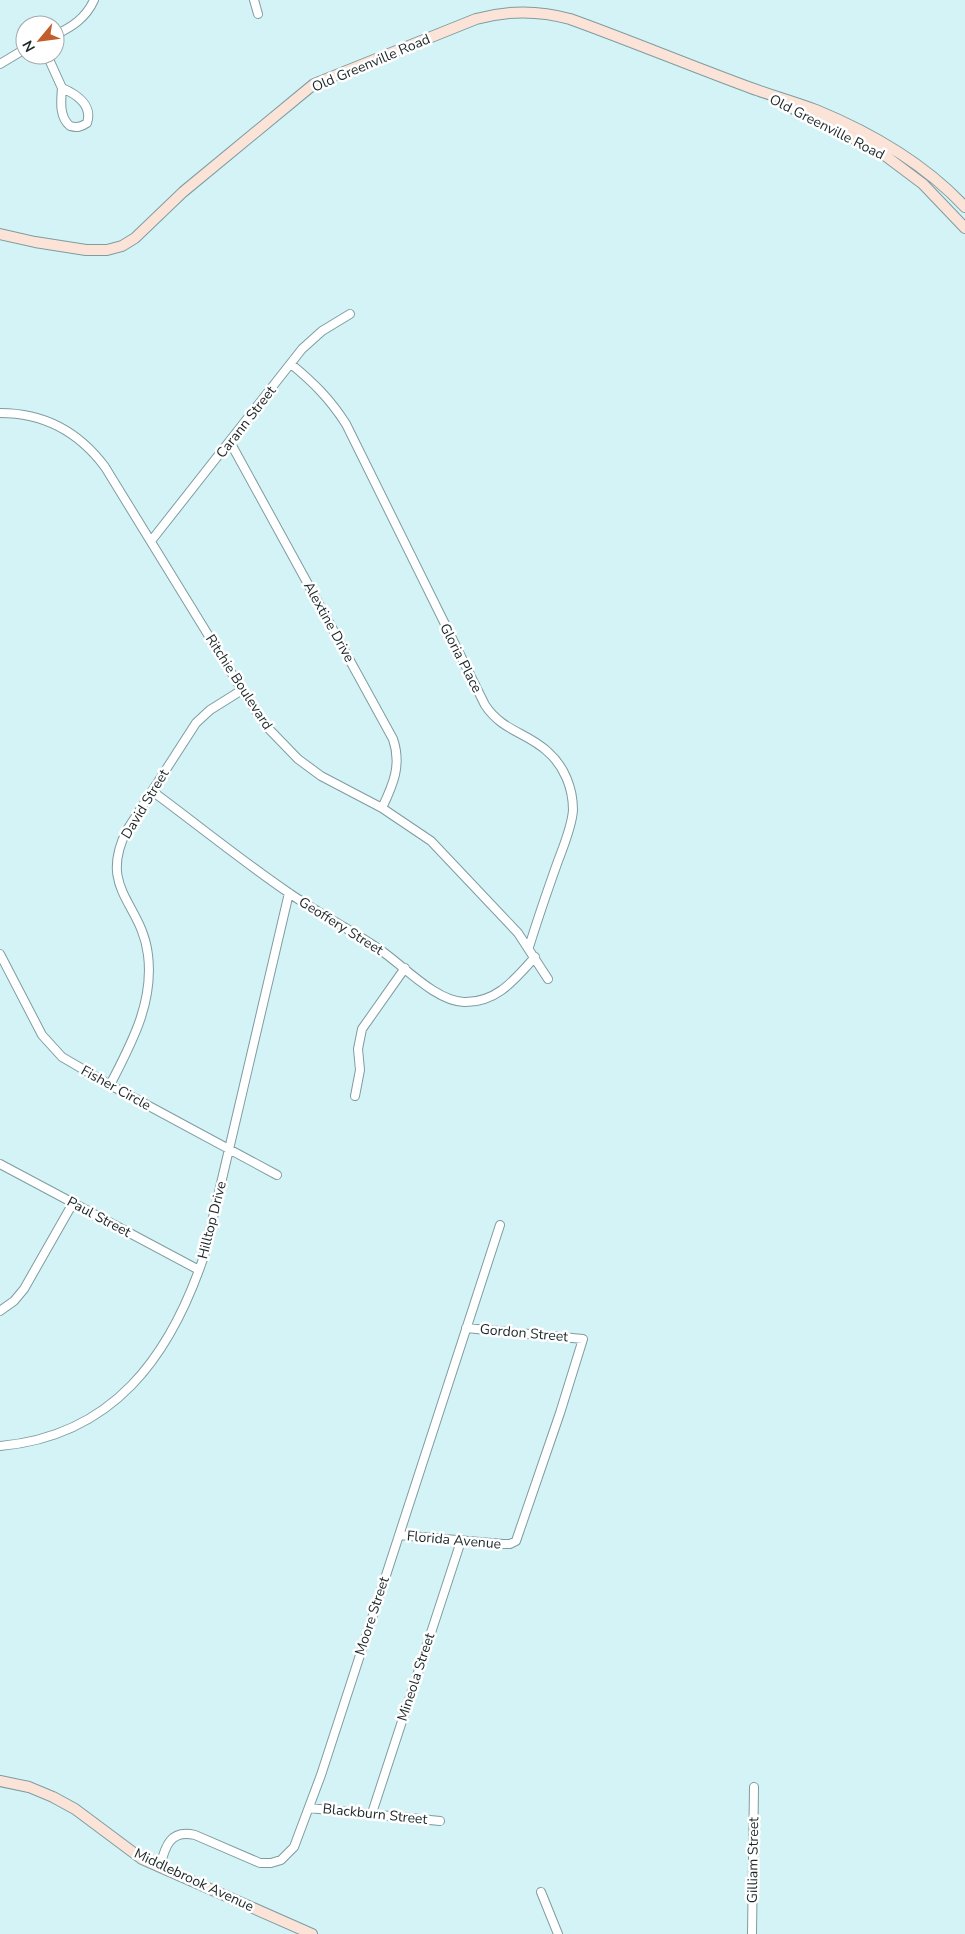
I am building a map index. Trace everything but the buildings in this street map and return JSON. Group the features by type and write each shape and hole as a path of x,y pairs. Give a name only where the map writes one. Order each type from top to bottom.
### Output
{"main road":[{"name":"Old Greenville Road","path":"0,234 86,250 107,250 122,246 135,238 196,181 314,84 484,17 508,12 540,12 570,19 753,89 816,110 872,136 924,169 945,186 965,207"},
{"name":"Old Greenville Road","path":"753,89 879,151 923,184 965,228"},
{"name":"Middlebrook Avenue","path":"0,1781 29,1787 62,1802 132,1852 312,1934"}],"street":[{"path":"65,29 78,22 94,0"},
{"path":"254,0 258,14"},
{"path":"0,64 15,55"},
{"path":"52,65 62,88 61,98 64,118 70,126 80,127 84,125 88,120 89,114 84,103 78,96 62,88"},
{"name":"Carann Street","path":"151,541 315,336 350,314"},
{"name":"Gloria Place","path":"291,364 319,388 330,400 346,424 487,709 503,725 545,748 559,764 568,780 573,812 567,836 528,947"},
{"name":"Ritchie Boulevard","path":"0,413 42,419 66,430 83,442 105,467 242,690 267,727 298,759 335,785 382,808 431,841 518,932 548,979"},
{"name":"Alextine Drive","path":"230,442 393,739 397,754 397,771 393,786 382,808"},
{"name":"David Street","path":"110,1085 138,1027 146,1001 149,981 146,941 137,918 124,898 119,886 116,871 117,856 127,830 196,723 210,710 242,690"},
{"name":"Geoffery Street","path":"152,791 288,893 378,948 446,998 461,1002 477,1001 500,992 509,986 535,957"},
{"name":"Hilltop Drive","path":"0,1446 33,1442 67,1431 96,1415 122,1395 156,1356 191,1293 199,1270 229,1149 288,893"},
{"name":"Fisher Circle","path":"0,954 4,971 31,1016 48,1043 62,1056 110,1085 277,1175"},
{"path":"355,1096 360,1070 358,1049 362,1029 405,968"},
{"name":"Paul Street","path":"0,1164 199,1270"},
{"path":"0,1311 24,1290 73,1204"},
{"name":"Moore Street","path":"160,1866 168,1843 177,1836 187,1833 260,1863 277,1862 287,1856 294,1847 310,1808 500,1225"},
{"name":"Gordon Street","path":"466,1328 583,1339 518,1539 510,1544"},
{"name":"Florida Avenue","path":"399,1535 510,1544"},
{"name":"Mineola Street","path":"372,1813 461,1540"},
{"name":"Gilliam Street","path":"752,1934 754,1787"},
{"name":"Blackburn Street","path":"310,1808 440,1821"},
{"path":"541,1892 558,1934"}]}
